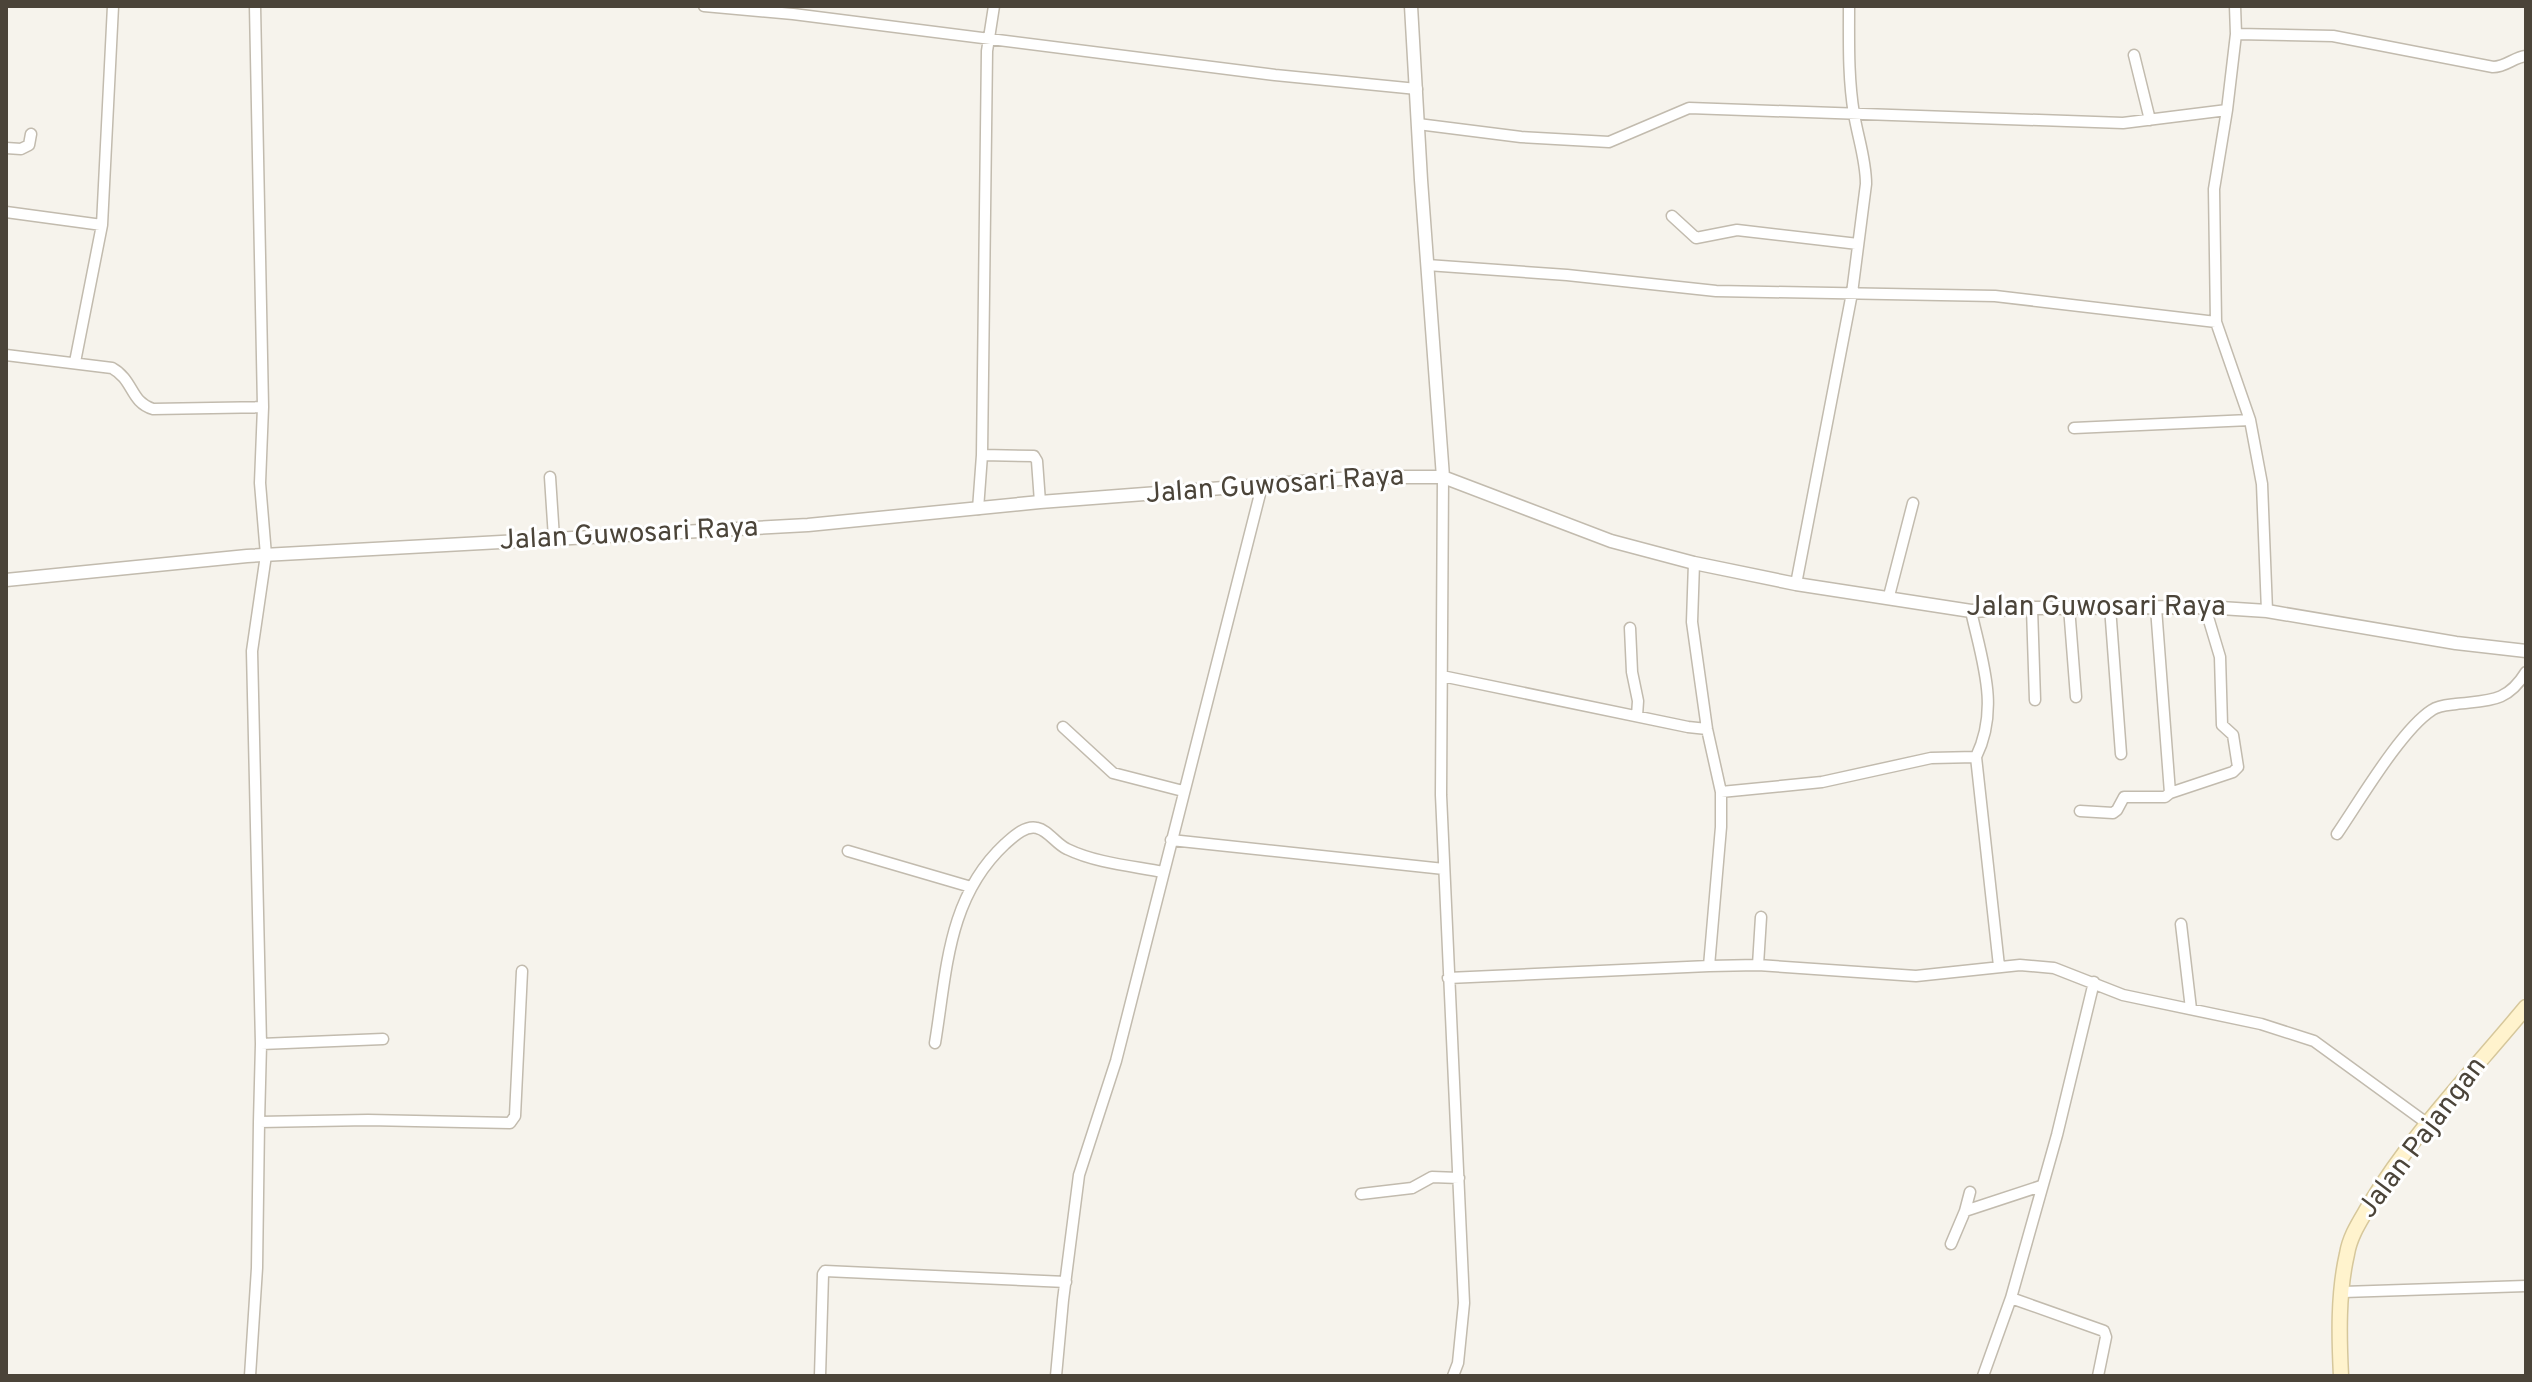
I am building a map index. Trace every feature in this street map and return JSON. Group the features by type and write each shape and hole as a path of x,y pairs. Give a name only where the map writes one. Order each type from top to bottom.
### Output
{"main road":[{"name":"Jalan Pajangan","path":"2341,1376 2340,1340 2346,1254 2354,1231 2386,1178 2526,1007"}],"street":[{"path":"75,362 102,225 113,6"},
{"path":"250,1376 257,1268 261,1044 252,651 266,555 260,483 263,407 255,6"},
{"path":"704,6 793,14 1159,62 1417,89"},
{"path":"978,509 982,455 989,39 994,6"},
{"path":"1411,6 1443,477 1441,795 1464,1303 1458,1363 1453,1376"},
{"path":"1796,584 1852,293 1866,170 1849,71 1849,6"},
{"path":"2235,6 2236,34 2214,189 2216,322 2250,420 2262,484 2267,611"},
{"path":"2236,34 2333,36 2493,67 2526,56"},
{"path":"2134,55 2150,120"},
{"path":"1418,124 1521,137 1609,142 1689,108 2123,123 2227,110"},
{"path":"6,148 21,149 29,145 31,134"},
{"path":"6,212 102,225"},
{"path":"1672,216 1696,238 1737,230 1858,244"},
{"path":"1427,265 1567,275 1716,291 1995,296 2216,322"},
{"path":"6,355 112,368 126,377 138,402 153,409 263,407"},
{"path":"2074,428 2250,420"},
{"path":"982,455 1034,456 1040,502"},
{"path":"550,477 554,538"},
{"name":"Jalan Guwosari Raya","path":"6,580 266,555 808,525 1040,502 1366,477 1443,477 1611,541 1694,563 1796,584 1971,611 2069,607 2205,607 2267,611 2456,643 2526,651"},
{"path":"1056,1376 1079,1175 1116,1061 1262,486"},
{"path":"1889,596 1913,503"},
{"path":"1694,563 1692,622 1707,729 1721,792 1721,827 1709,966"},
{"path":"2069,607 2076,697"},
{"path":"2110,607 2121,754"},
{"path":"2080,811 2113,813 2124,797 2165,797 2233,772 2238,767 2233,735 2222,725 2220,657 2205,607"},
{"path":"2032,608 2035,700"},
{"path":"2156,608 2170,793"},
{"path":"1971,611 1989,716 1986,736 1976,757 1999,966"},
{"path":"1630,628 1637,716"},
{"path":"2337,834 2403,739 2432,710 2442,705 2496,699 2516,688 2526,672"},
{"path":"1442,676 1707,729"},
{"path":"1063,727 1113,773 1183,791"},
{"path":"1721,792 1822,782 1931,758 1976,757"},
{"path":"935,1043 955,920 971,887 995,853 1027,828 1037,828 1070,850 1163,872"},
{"path":"1171,840 1444,869"},
{"path":"848,851 971,887"},
{"path":"1758,965 1761,917"},
{"path":"2181,924 2191,1009"},
{"path":"1448,978 1758,965 1916,976 1999,966 2045,966 2123,995 2261,1024 2314,1041 2428,1124"},
{"path":"259,1122 368,1120 510,1123 515,1116 522,971"},
{"path":"1983,1376 2011,1298 2057,1135 2094,982"},
{"path":"261,1044 383,1039"},
{"path":"1361,1194 1412,1188 1432,1177 1459,1178"},
{"path":"1965,1211 2041,1186"},
{"path":"1951,1244 1970,1192"},
{"path":"820,1376 825,1271 1066,1282"},
{"path":"2343,1292 2526,1286"},
{"path":"2011,1298 2104,1331 2106,1337 2098,1376"}]}
